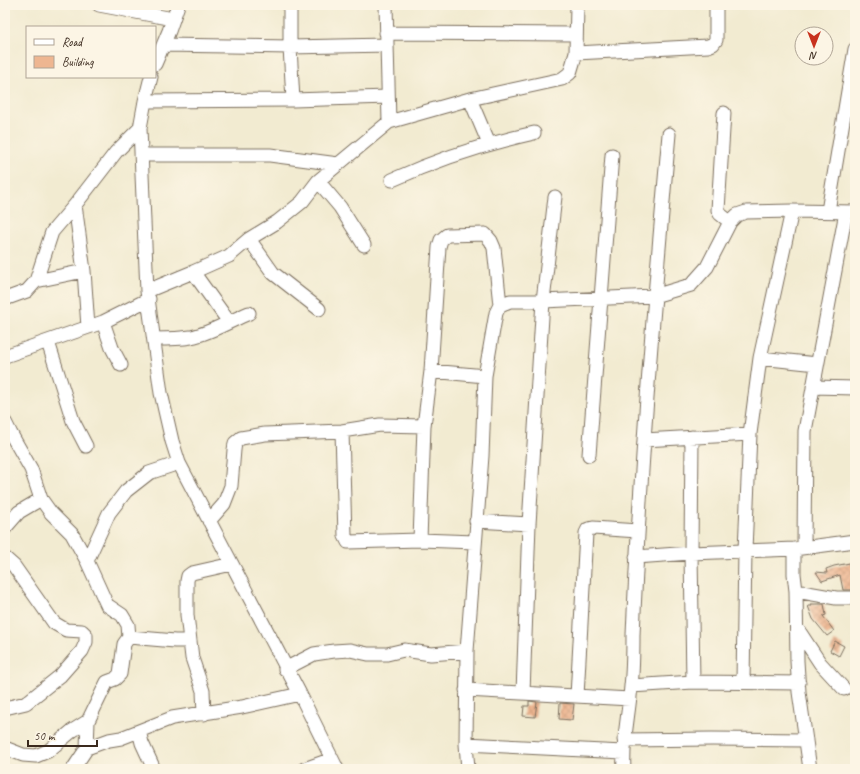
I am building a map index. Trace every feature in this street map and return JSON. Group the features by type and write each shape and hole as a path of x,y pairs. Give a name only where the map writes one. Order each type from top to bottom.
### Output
{"street":[{"path":"99,5 173,19"},
{"path":"156,61 178,5"},
{"path":"290,5 290,47 293,100"},
{"path":"386,5 389,122"},
{"path":"5,356 102,322 148,295 193,272 229,256 249,239 277,222 302,202 318,181 389,122 470,99 562,80 570,73 576,52 577,5"},
{"path":"576,52 708,46 713,44 716,40 716,5"},
{"path":"162,45 290,47 387,39 576,34"},
{"path":"828,211 855,50"},
{"path":"151,78 140,128 148,295 161,393 172,441 179,463 285,669 300,694 334,764 304,769"},
{"path":"145,101 293,100 388,97"},
{"path":"470,99 488,144"},
{"path":"724,113 718,210 720,214 730,222"},
{"path":"5,299 27,291 36,281 52,232 75,206 116,152 140,128"},
{"path":"392,180 446,158 488,144 534,133"},
{"path":"624,769 623,746 631,692 636,557 654,296 669,134"},
{"path":"141,155 270,155 338,164"},
{"path":"589,456 612,155"},
{"path":"318,181 340,207 364,245"},
{"path":"523,693 529,524 543,301 555,197"},
{"path":"75,206 84,271 88,327"},
{"path":"743,682 745,550 750,434 760,358 792,210"},
{"path":"500,305 510,301 654,296 691,285 707,267 730,222 736,215 746,212 792,210 850,212 817,364 805,431 799,548 794,574 796,591 797,661 810,769"},
{"path":"420,540 424,426 431,371 439,247 441,240 447,235 485,234 491,241 494,248 500,305 496,313 485,376 482,456 467,651 466,744 468,769"},
{"path":"249,239 273,273 319,310"},
{"path":"36,281 84,271"},
{"path":"193,272 229,322"},
{"path":"154,339 192,337 213,330 248,313"},
{"path":"102,322 112,348 121,364"},
{"path":"48,342 73,421 86,446"},
{"path":"760,358 817,364"},
{"path":"431,371 485,376"},
{"path":"813,387 855,388"},
{"path":"5,422 31,469 41,499 50,513 72,534 87,560 107,605 122,615 128,625 129,637 124,644 120,674 115,679 107,682 88,721 87,748 73,769"},
{"path":"209,520 224,504 231,486 235,443 241,438 265,434 342,431 380,425 424,426"},
{"path":"342,431 345,536 348,542 420,540 475,542"},
{"path":"644,440 750,434"},
{"path":"692,437 691,553 693,682"},
{"path":"87,560 109,513 126,491 149,473 179,463"},
{"path":"5,528 19,512 41,499"},
{"path":"476,521 529,524"},
{"path":"577,696 586,534 588,530 593,528 638,531"},
{"path":"636,557 799,548 855,541"},
{"path":"5,558 14,566 54,623 66,630 82,631 86,635 86,642 82,650 60,676 26,703 5,708"},
{"path":"204,714 203,691 192,658 187,615 187,581 188,576 192,573 232,564"},
{"path":"796,591 836,598 855,598"},
{"path":"797,628 820,663 844,689"},
{"path":"129,637 190,641"},
{"path":"285,669 314,654 334,651 350,650 368,654 387,654 404,650 431,654 467,651"},
{"path":"466,690 577,696 631,692 693,682 799,683"},
{"path":"87,748 109,740 121,738 172,718 242,707 300,694"},
{"path":"5,748 22,754 36,756 48,751 72,731 88,721"},
{"path":"139,731 142,743 154,769"},
{"path":"466,744 623,746 712,739 806,740"}],"building":[{"path":"855,562 855,590 843,590 840,575 822,581 816,572 827,573 826,569"},
{"path":"811,604 824,604 826,615 823,616 834,631 827,636 813,619 808,606 812,606"},
{"path":"835,641 844,646 839,656 830,651"},
{"path":"529,701 537,702 535,717 523,716 524,706 529,706"},
{"path":"560,703 574,704 572,720 559,719"}]}
